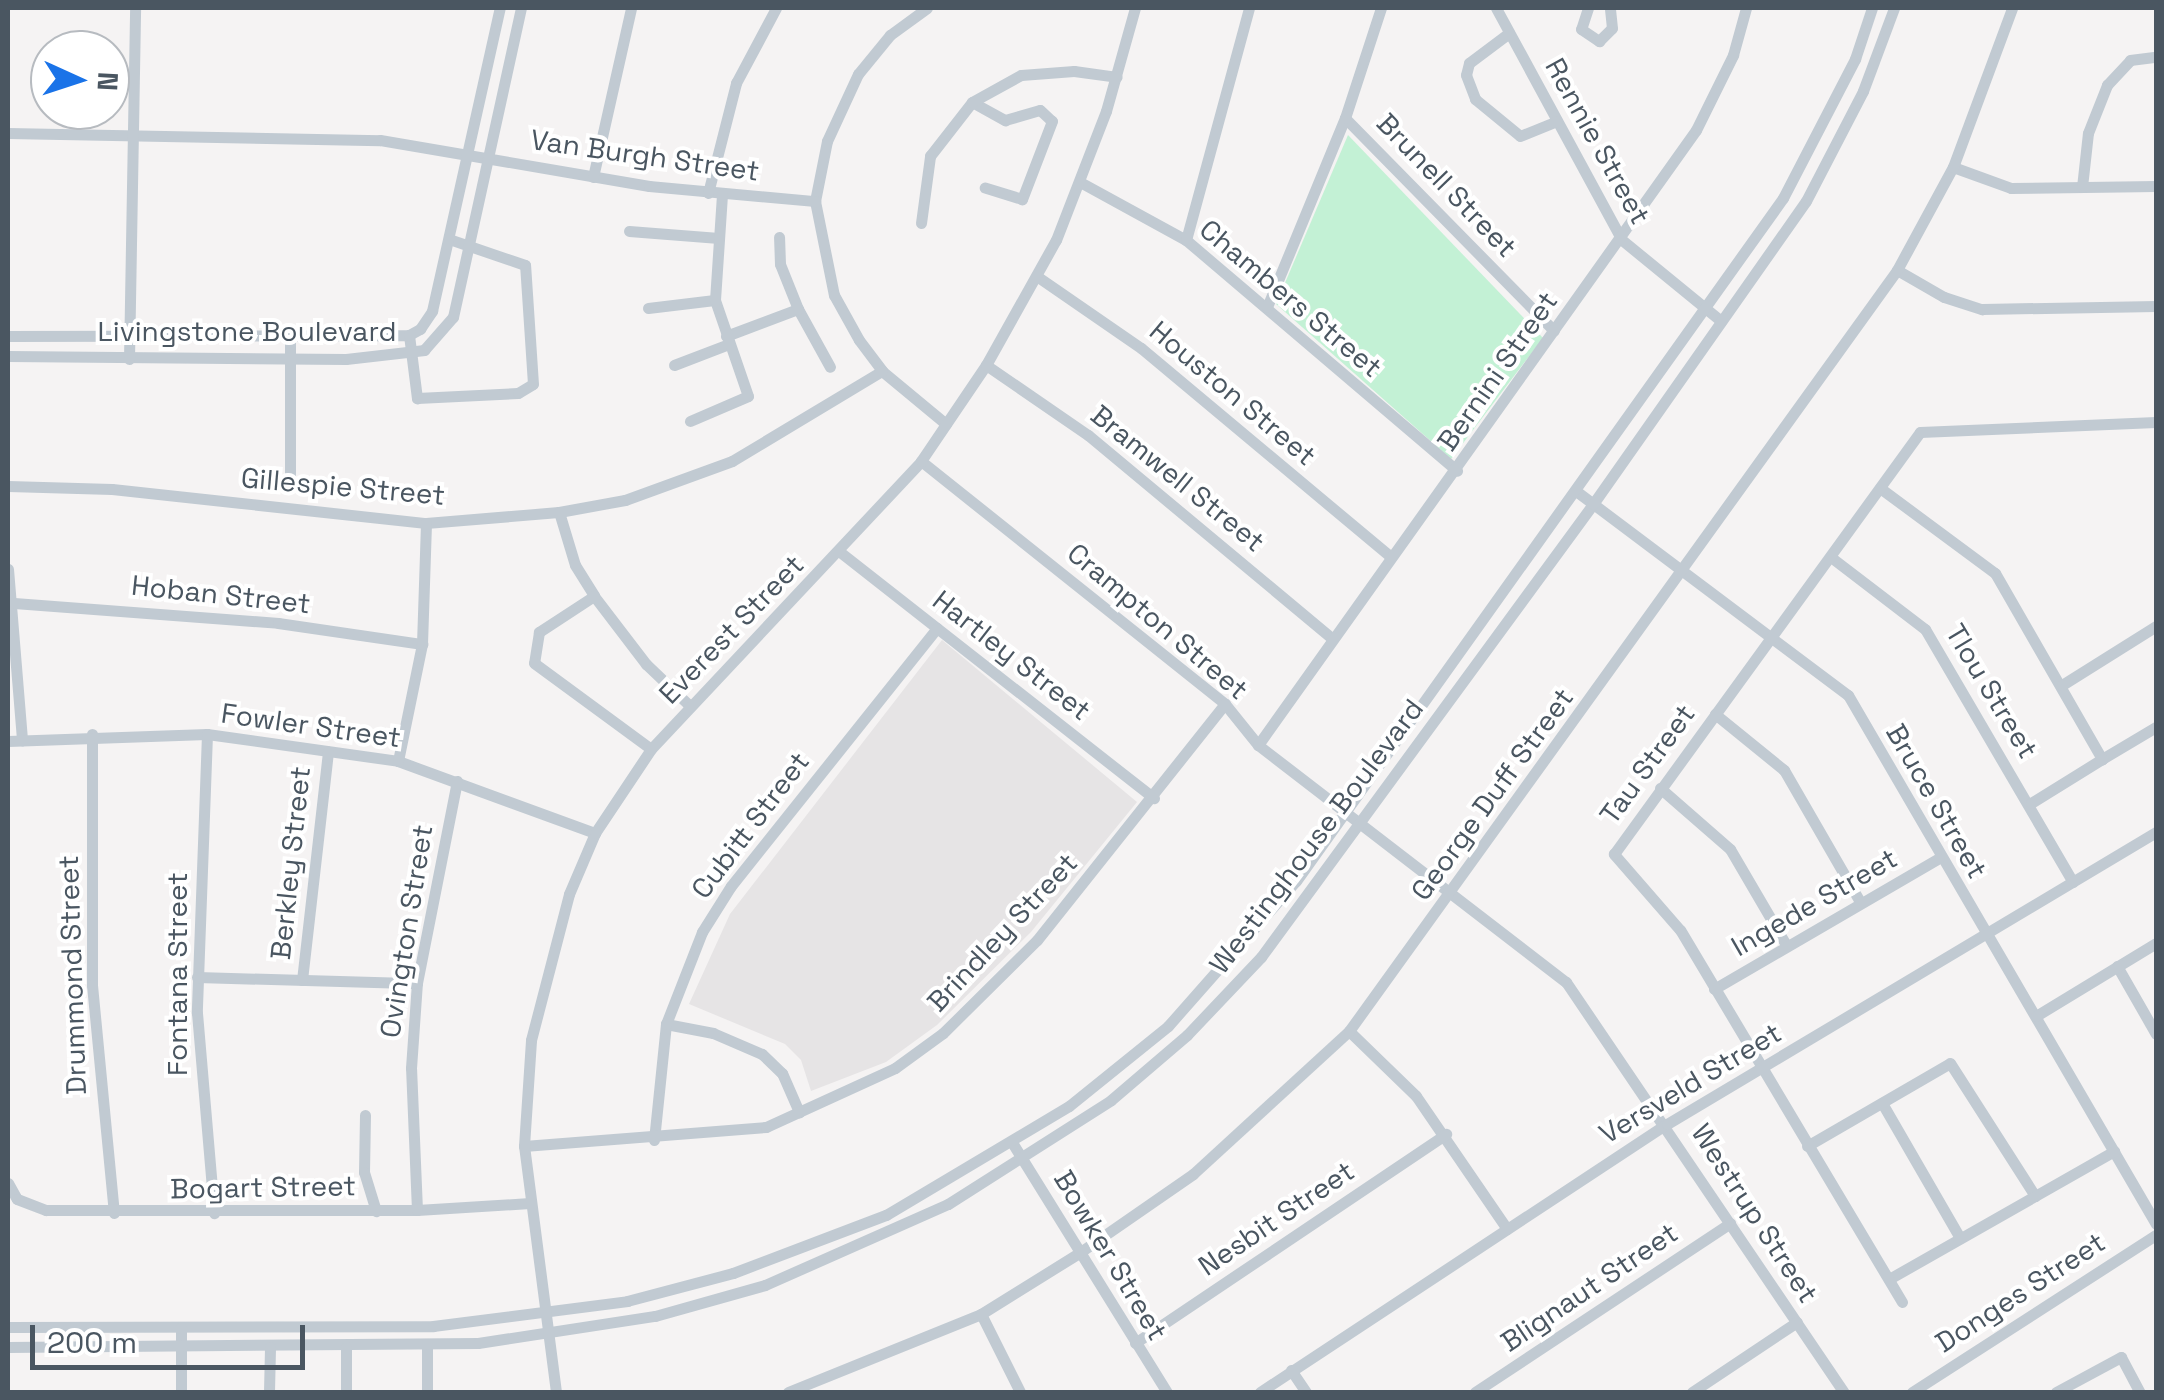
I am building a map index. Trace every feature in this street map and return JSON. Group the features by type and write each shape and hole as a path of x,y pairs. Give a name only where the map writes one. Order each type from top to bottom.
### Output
{"street":[{"path":"129,359 134,8"},
{"name":"Livingstone Boulevard","path":"8,336 409,334 429,319 500,8"},
{"name":"Livingstone Boulevard","path":"8,356 129,359 410,355 446,330 470,244 520,8"},
{"path":"594,177 631,8"},
{"path":"690,422 747,399 715,300 719,238 715,194 736,83 776,8"},
{"path":"928,8 890,35 858,74 827,141 815,201 834,294 882,371 946,424"},
{"name":"Everest Street","path":"556,1392 524,1146 537,1003 568,894 595,833 652,749 921,461 986,365 1038,277 1080,182 1117,77 1135,8"},
{"path":"1186,240 1249,8"},
{"path":"1267,306 1345,118 1381,8"},
{"name":"Rennie Street","path":"1496,8 1622,240 1722,321"},
{"path":"1588,8 1581,29 1599,41 1612,28 1610,8"},
{"name":"Bernini Street","path":"1258,745 1390,556 1457,471 1622,240 1696,130 1733,54 1746,8"},
{"name":"Westinghouse Boulevard","path":"8,1328 433,1326 546,1315 677,1289 799,1251 886,1215 1013,1144 1168,1026 1258,928 1344,815 1705,308 1815,144 1872,8"},
{"name":"Westinghouse Boulevard","path":"8,1347 346,1346 549,1336 765,1286 948,1204 1025,1161 1124,1090 1219,1004 1284,928 1722,321 1839,143 1894,8"},
{"name":"George Duff Street","path":"788,1392 982,1314 1079,1253 1203,1166 1349,1031 1897,270 1953,167 2012,8"},
{"path":"1510,33 1469,63 1475,99 1520,136 1557,120"},
{"path":"2082,187 2088,133 2107,84 2130,60 2156,57"},
{"path":"920,223 930,156 972,102 1021,75 1074,70 1117,77"},
{"path":"972,102 1005,120 1040,110 1052,121 1022,199 985,188"},
{"name":"Brunell Street","path":"1345,118 1554,331"},
{"name":"Van Burgh Street","path":"8,133 326,136 470,152 594,177 715,194 815,201"},
{"path":"1953,167 2011,188 2156,186"},
{"name":"Chambers Street","path":"1080,182 1186,240 1457,471"},
{"path":"629,232 719,238"},
{"path":"780,237 780,264 798,308 830,367"},
{"path":"409,334 412,390 423,399 518,393 533,384 528,271 519,260 450,239"},
{"path":"1897,270 1944,298 1982,309 2156,306"},
{"name":"Houston Street","path":"1038,277 1141,348 1390,556"},
{"path":"648,308 715,300"},
{"path":"674,365 798,308"},
{"path":"290,336 290,484"},
{"name":"Bramwell Street","path":"986,365 1088,435 1332,638"},
{"name":"Gillespie Street","path":"8,486 112,488 426,523 559,512 626,500 732,461 882,371"},
{"name":"Tau Street","path":"1902,1302 1666,908 1614,858 1771,634 1832,558 1912,440 1928,430 2156,422"},
{"name":"Crampton Street","path":"921,461 1224,704 1258,745 1358,824"},
{"path":"1880,488 1995,573 2102,759"},
{"name":"Bruce Street","path":"1576,491 1848,695 2156,1224"},
{"path":"559,512 574,564 594,596 646,664 690,706"},
{"path":"398,761 422,644 426,523"},
{"name":"Hartley Street","path":"840,552 1154,798"},
{"name":"Tlou Street","path":"1832,558 1925,629 2031,803 2073,882"},
{"path":"8,569 14,603 22,740"},
{"path":"594,596 539,632 534,663 540,673 652,749"},
{"name":"Hoban Street","path":"14,603 278,623 422,644"},
{"path":"2062,684 2156,626"},
{"name":"Cubitt Street","path":"654,1140 666,1024 702,932 731,886 937,628"},
{"name":"Brindley Street","path":"524,1146 739,1132 799,1112 895,1068 942,1034 1037,940 1154,798 1224,704"},
{"path":"1715,714 1784,770 1860,900"},
{"path":"2031,803 2156,727"},
{"name":"Fowler Street","path":"8,741 92,734 207,734 398,761 595,833"},
{"name":"Drummond Street","path":"92,734 92,986 114,1213"},
{"name":"Fontana Street","path":"207,734 197,977 214,1213"},
{"name":"Berkley Street","path":"302,980 328,751"},
{"name":"Ovington Street","path":"417,1210 411,1068 417,983 457,780"},
{"path":"1660,788 1730,849 1786,945"},
{"name":"Westrup Street","path":"1358,824 1566,982 1667,1124 1844,1392"},
{"name":"Versveld Street","path":"1260,1392 1667,1124 2156,832"},
{"name":"Ingede Street","path":"1714,989 1860,900 1940,858"},
{"path":"2036,1016 2156,942"},
{"path":"2117,966 2156,1034"},
{"path":"197,977 417,983"},
{"path":"666,1024 713,1032 762,1054 782,1073 799,1112"},
{"path":"1349,1031 1446,1134 1507,1229"},
{"path":"1807,1146 1935,1067 1957,1066 2035,1196"},
{"path":"1882,1103 1960,1238"},
{"path":"365,1115 364,1172 376,1211"},
{"name":"Nesbit Street","path":"1135,1343 1446,1134"},
{"name":"Bowker Street","path":"1013,1144 1167,1392"},
{"path":"1889,1279 2114,1150"},
{"name":"Bogart Street","path":"8,1183 30,1206 114,1213 376,1211 530,1203"},
{"name":"Blignaut Street","path":"1475,1392 1730,1223"},
{"name":"Donges Street","path":"1912,1392 2156,1235"},
{"path":"982,1314 1020,1392"},
{"path":"1692,1392 1797,1322"},
{"path":"181,1326 181,1392"},
{"path":"426,1344 427,1392"},
{"path":"346,1346 346,1392"},
{"path":"269,1392 270,1347"},
{"path":"2056,1392 2116,1357 2127,1362 2140,1392"},
{"path":"1291,1370 1306,1392"}],"shaded area":[{"path":"942,640 1137,802 1031,932 937,1025 886,1062 811,1091 801,1060 785,1044 689,1004 730,914"}],"green space":[{"path":"1348,135 1543,338 1451,459 1276,304"}]}
